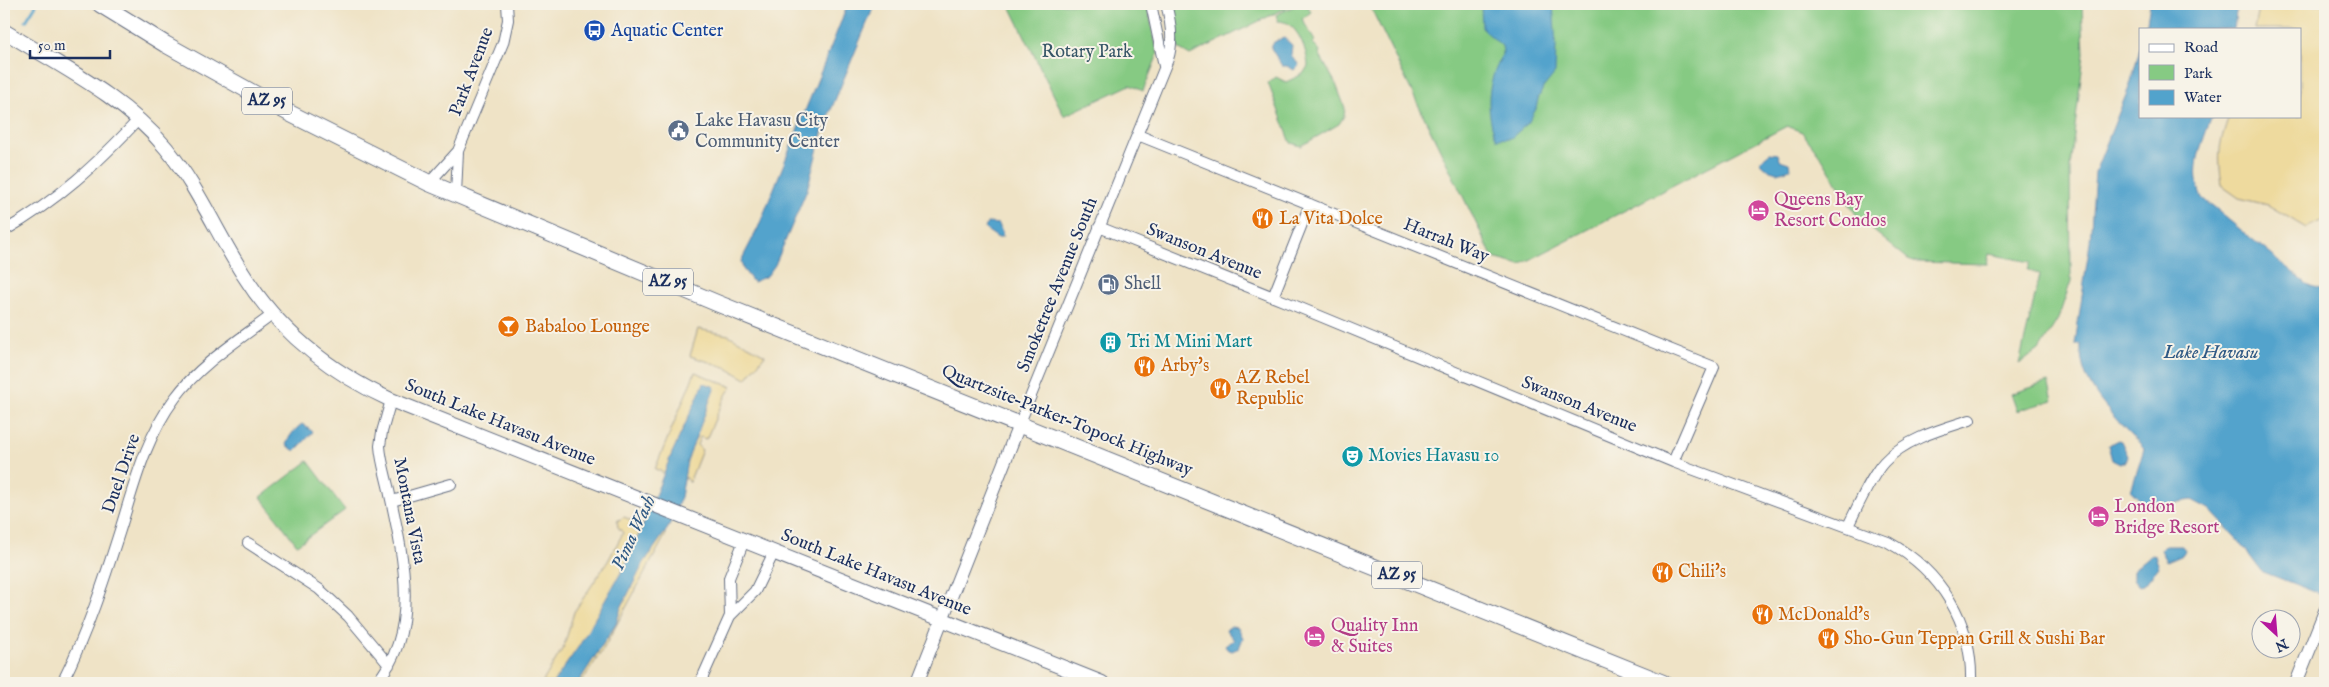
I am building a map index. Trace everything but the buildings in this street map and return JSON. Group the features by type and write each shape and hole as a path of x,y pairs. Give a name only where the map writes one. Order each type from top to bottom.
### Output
{"highway":[{"name":"AZ 95","path":"100,4 165,44 289,113 429,183 456,194"},
{"name":"Quartzsite–Parker–Topock Highway","path":"456,194 1019,425 1139,471 1663,683"}],"main road":[{"name":"South Lake Havasu Avenue","path":"4,31 100,90 139,119 167,149 180,167 243,274 272,314 308,350 327,365 391,400 1102,683"}],"street":[{"name":"Park Avenue","path":"429,183 458,151 503,43 507,27 507,4"},
{"path":"1151,4 1164,67"},
{"name":"Smoketree Avenue South","path":"917,683 1164,67 1171,46 1171,29 1166,4"},
{"path":"4,231 52,201 77,182 100,161 139,119"},
{"name":"Harrah Way","path":"1138,135 1714,367 1673,462"},
{"name":"Park Avenue","path":"456,194 458,151"},
{"path":"1273,297 1310,204"},
{"name":"Swanson Avenue","path":"1099,227 1673,462 1848,526 1900,548 1921,564 1939,584 1953,606 1964,630 1970,655 1971,683"},
{"name":"Duel Drive","path":"62,683 79,649 94,610 144,456 157,426 175,398 198,373 272,314"},
{"name":"Montana Vista","path":"376,683 389,665 400,635 404,587 401,546 380,446 391,400"},
{"path":"1848,526 1862,498 1884,462 1919,437 1970,420"},
{"path":"392,501 451,484"},
{"path":"730,616 728,582 744,540"},
{"path":"248,543 319,589 348,616 389,665"},
{"path":"700,683 730,616 755,592 774,552"},
{"path":"2296,683 2325,611"}],"green space":[{"name":"Rotary Park","path":"1009,4 1147,4 1158,54 1143,91 1130,85 1064,116"},
{"path":"1170,4 1294,4 1190,55 1178,48"},
{"path":"1298,4 1314,4 1308,7 1311,12 1302,19 1336,84 1345,108 1344,116 1339,124 1301,146 1291,143 1268,83 1276,77 1286,82 1303,74 1308,66 1306,52 1296,31 1285,22 1278,21 1276,15"},
{"path":"1369,4 2082,4 2084,54 2070,167 2071,281 2058,319 2039,350 2019,364 2040,274 2028,270 2031,262 1989,254 1987,264 1917,262 1908,259 1858,218 1821,157 1802,132 1787,126 1520,265 1493,258"},
{"path":"2048,382 2053,400 2017,411 2011,394"},
{"path":"308,461 345,510 297,545 261,497"}],"sand":[{"path":"2260,4 2325,4 2325,219 2306,228 2268,205 2239,198 2222,186 2220,151 2228,118 2302,118 2302,28 2255,28"},
{"path":"698,329 728,335 765,355 746,379 725,367 690,356"},
{"path":"695,372 732,387 722,403 706,439 700,437 697,445 702,450 689,483 686,477 678,492 661,471 655,469"},
{"path":"624,517 666,534 604,648 581,683 542,683 564,646 574,612 608,561 623,533 618,527 617,521"}],"water":[{"path":"848,4 875,4 823,129 807,190 775,265 767,276 753,282 743,269 741,261 758,228"},
{"path":"1481,4 1553,4 1556,46 1555,73 1543,88 1536,109 1528,123 1511,138 1497,139 1492,127 1490,90 1493,75 1503,51 1502,46 1482,28"},
{"path":"2150,4 2237,4 2234,28 2146,28"},
{"path":"1284,38 1292,45 1291,55 1299,65 1294,70 1287,66 1282,66 1271,48 1274,42"},
{"name":"Lake Havasu","path":"2139,52 2139,118 2211,118 2198,157 2197,177 2202,198 2307,284 2325,291 2325,596 2261,571 2239,541 2209,509 2192,500 2148,507 2131,491 2144,449 2101,402 2092,389 2086,375 2082,360 2081,344 2075,344 2090,242 2095,172 2130,85"},
{"path":"1770,153 1778,154 1780,160 1789,163 1790,169 1778,173 1770,171 1761,163 1761,160"},
{"path":"987,223 999,224 1003,236 998,238 985,229"},
{"path":"704,383 715,387 687,461 681,497 668,528 643,564 621,608 616,624 578,683 553,683 579,646 627,562 627,557 641,531 672,453"},
{"path":"302,424 313,432 295,451 286,445 292,433"},
{"path":"2118,440 2121,441 2128,456 2126,461 2120,464 2112,460 2108,445"},
{"path":"2164,546 2182,546 2185,550 2183,554 2167,561 2161,550"},
{"path":"2151,555 2155,556 2159,567 2144,585 2139,586 2133,579 2133,570"},
{"path":"1231,626 1238,627 1243,638 1239,648 1232,651 1225,646 1234,640 1226,630"}],"waterway":[{"path":"26,21 36,5"},
{"path":"4,59 6,55"}],"place":[{"name":"Aquatic Center","path":"595,31"},
{"name":"Lake Havasu City Community Center","path":"679,131"},
{"name":"Queens Bay Resort Condos","path":"1758,210"},
{"name":"La Vita Dolce","path":"1263,219"},
{"name":"Shell","path":"1108,284"},
{"name":"Babaloo Lounge","path":"509,327"},
{"name":"Tri M Mini Mart","path":"1111,342"},
{"name":"Arby's","path":"1145,366"},
{"name":"AZ Rebel Republic","path":"1220,388"},
{"name":"Movies Havasu 10","path":"1352,456"},
{"name":"London Bridge Resort","path":"2098,517"},
{"name":"Chili's","path":"1662,572"},
{"name":"McDonald's","path":"1762,615"},
{"name":"Quality Inn & Suites","path":"1315,636"},
{"name":"Sho-Gun Teppan Grill & Sushi Bar","path":"1828,639"}],"water label":[{"name":"Pima Wash","path":"634,533"}]}
